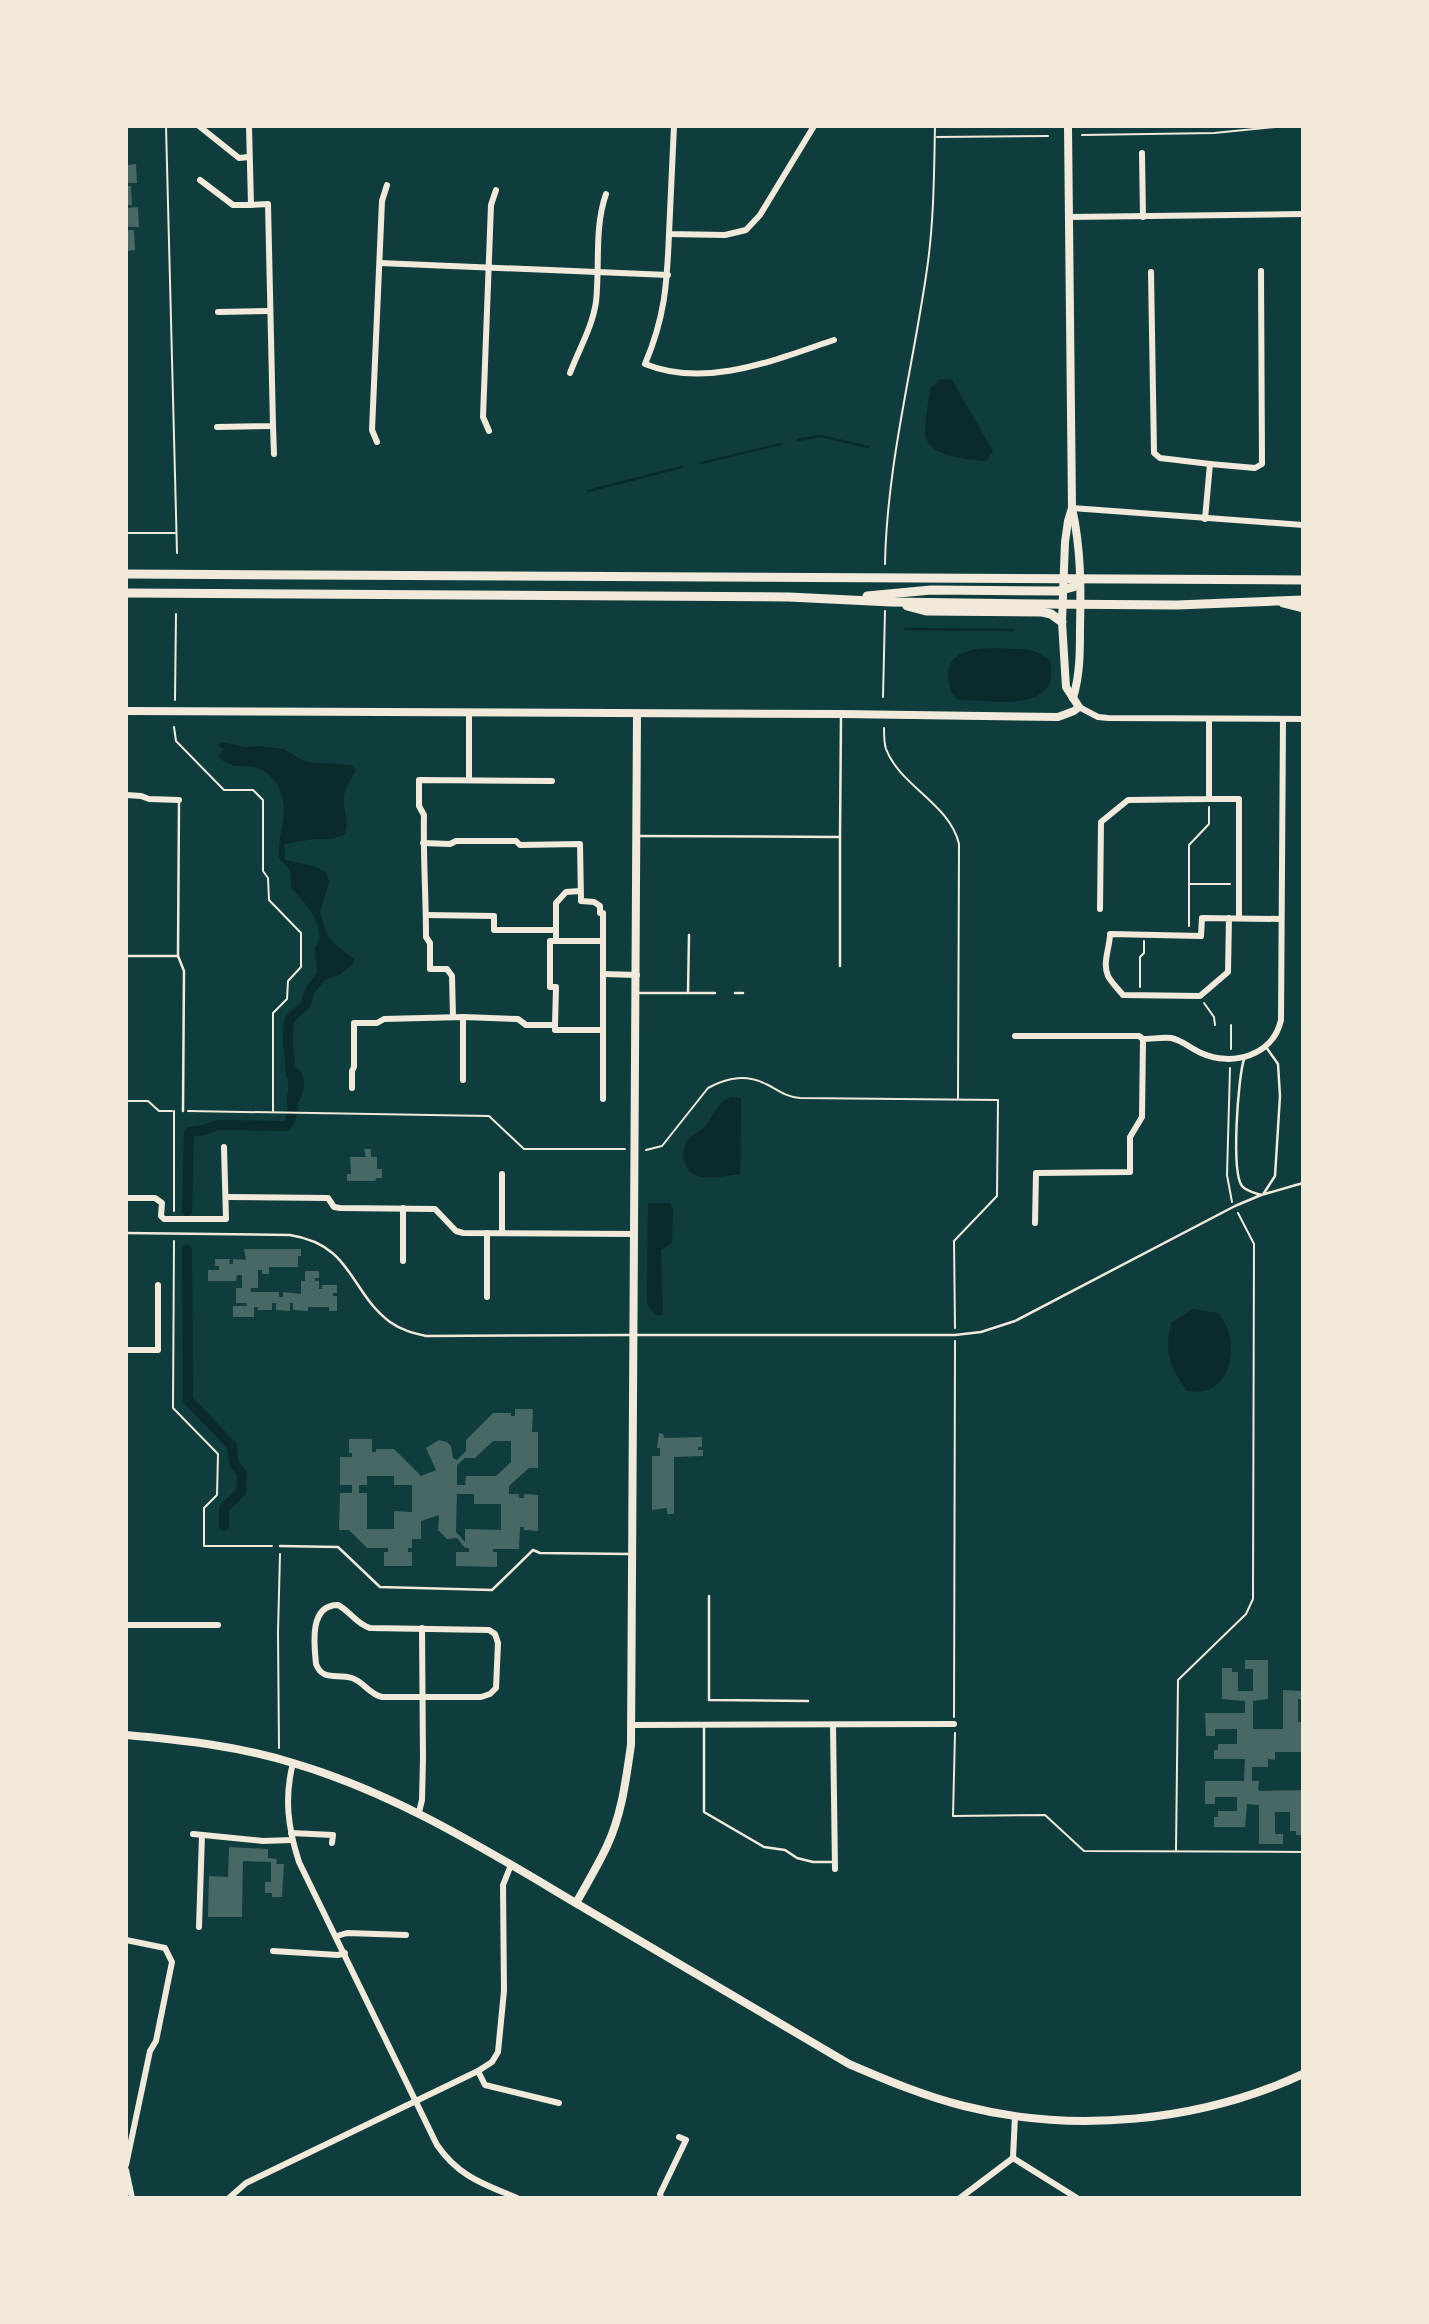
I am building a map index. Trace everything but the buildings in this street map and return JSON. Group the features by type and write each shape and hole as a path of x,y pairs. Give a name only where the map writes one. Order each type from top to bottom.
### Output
{"main road":[{"path":"126,574 1065,579 1081,584 1303,579"},
{"path":"840,599 931,590 1065,590 1081,584"},
{"path":"126,593 775,596 840,599 926,611 1042,612 1051,614 1062,622"},
{"path":"1275,600 1303,608"},
{"path":"888,606 1177,605 1303,600"}],"street":[{"path":"199,126 239,158 249,158"},
{"path":"249,126 251,205"},
{"path":"641,372 661,319 668,275 674,126"},
{"path":"669,233 724,235 746,230 760,215 814,126"},
{"path":"1068,126 1072,508 1079,541 1081,584 1079,678 1073,698"},
{"path":"1142,153 1143,217"},
{"path":"200,180 233,205 268,204 274,454"},
{"path":"377,442 372,430 382,201 387,186"},
{"path":"489,431 483,417 491,205 496,190"},
{"path":"570,373 592,322 596,303 600,210 606,194"},
{"path":"1069,217 1303,214"},
{"path":"380,262 668,275"},
{"path":"1152,272 1154,453 1160,458 1255,468 1262,464 1261,271"},
{"path":"218,312 270,312"},
{"path":"645,364 682,374 711,373 773,360 834,340"},
{"path":"217,427 273,426"},
{"path":"1205,519 1210,464"},
{"path":"1072,508 1303,525"},
{"path":"1072,508 1065,542 1062,622 1066,687 1079,706 1098,717 1303,719"},
{"path":"126,711 1058,717 1074,711 1079,706"},
{"path":"469,712 469,780"},
{"path":"576,1903 608,1845 617,1818 625,1791 632,1725 637,714"},
{"path":"1209,719 1209,799"},
{"path":"1015,1036 1170,1038 1182,1041 1201,1053 1231,1058 1245,1057 1266,1047 1276,1035 1281,1020 1283,719"},
{"path":"453,1017 452,976 447,969 430,969 430,943 426,937 424,815 419,806 419,780 552,781"},
{"path":"126,796 179,800"},
{"path":"1100,908 1101,822 1128,800 1239,800 1239,918"},
{"path":"423,843 516,841 520,845 580,844 581,901 594,902 600,906 600,913 603,913 603,1099"},
{"path":"556,941 556,902 566,892 580,891"},
{"path":"426,915 494,916 494,930 556,930"},
{"path":"1229,918 1228,972 1200,996 1123,995 1107,975 1106,953 1110,934 1201,936 1202,918 1229,918 1239,918 1281,919"},
{"path":"603,941 550,941 550,987 556,988 555,1030 603,1030"},
{"path":"603,974 637,975"},
{"path":"463,1017 463,1080"},
{"path":"352,1088 354,1023 377,1023 384,1019 463,1017 518,1019 526,1025 555,1025"},
{"path":"1035,1223 1036,1173 1130,1172 1130,1137 1142,1118 1143,1039"},
{"path":"126,1198 155,1198 162,1203 161,1216 164,1219 226,1219 228,1180 224,1147"},
{"path":"502,1174 502,1233"},
{"path":"226,1197 328,1198 334,1207 340,1208 435,1209 456,1231 463,1233 634,1234"},
{"path":"403,1209 403,1261"},
{"path":"487,1233 488,1297"},
{"path":"126,1350 158,1350 158,1285"},
{"path":"331,1605 341,1606 366,1627 483,1628 495,1634 498,1643 498,1684 494,1692 481,1697 423,1697 377,1696 355,1679 322,1673 316,1659 317,1616 331,1605"},
{"path":"126,1625 218,1625"},
{"path":"419,1812 422,1800 422,1628"},
{"path":"632,1725 954,1724"},
{"path":"833,1725 835,1866"},
{"path":"126,1735 185,1740 293,1763 348,1781 419,1812 849,2064 925,2095 1015,2116 1073,2120 1163,2115 1209,2106 1255,2093 1303,2074"},
{"path":"126,1740 141,1736"},
{"path":"293,1763 287,1804 291,1837 299,1862 437,2145 454,2166 468,2177 517,2198"},
{"path":"193,1833 262,1841 333,1835 332,1843"},
{"path":"199,1927 202,1835"},
{"path":"229,2198 246,2183 492,2062 498,2052 505,1991 503,1885 511,1865"},
{"path":"337,1936 346,1933 406,1935"},
{"path":"126,1940 165,1948 172,1962 126,2165"},
{"path":"274,1951 338,1955 345,1953"},
{"path":"478,2071 485,2085 559,2103"},
{"path":"1013,2158 1015,2116"},
{"path":"661,2198 660,2194 686,2140 679,2137"},
{"path":"960,2198 1013,2158"},
{"path":"1013,2158 1077,2198"},
{"path":"126,2170 132,2198"}],"lane":[{"path":"840,966 841,714"},
{"path":"179,800 178,956 184,971 183,1111"},
{"path":"637,836 840,837"},
{"path":"688,993 689,935"},
{"path":"126,956 178,956"},
{"path":"636,993 715,993"},
{"path":"735,993 743,993"},
{"path":"1261,1195 1275,1176 1280,1096 1278,1064 1266,1047"},
{"path":"1245,1057 1238,1102 1236,1166 1243,1188 1261,1195"},
{"path":"126,1233 290,1236 313,1240 339,1258 380,1314 400,1328 426,1336 955,1335 981,1332 1015,1321 1234,1206 1261,1195 1303,1184"},
{"path":"280,1546 338,1547 380,1587 433,1590 492,1590 533,1550 540,1553 633,1555"},
{"path":"709,1596 709,1700 808,1700"},
{"path":"704,1724 704,1812 764,1847 785,1850 797,1858 835,1866"}],"path":[{"path":"166,126 177,553"},
{"path":"885,564 892,464 930,253 934,215 935,126"},
{"path":"1082,135 1214,133 1286,126"},
{"path":"935,137 1048,136"},
{"path":"126,533 176,533"},
{"path":"883,697 888,606"},
{"path":"174,700 176,614"},
{"path":"174,727 176,741 224,790 253,790 262,800 262,871 268,878 269,900 301,933 301,967 288,981 287,999 273,1013 273,1112"},
{"path":"884,728 885,746 892,760 945,817 956,833 959,844 958,1099"},
{"path":"1189,935 1189,845 1209,824 1209,799"},
{"path":"1189,884 1238,884"},
{"path":"1140,995 1140,957 1144,953 1144,933"},
{"path":"1200,996 1214,1017 1215,1025"},
{"path":"1176,1851 1178,1680 1246,1614 1253,1599 1254,1244 1230,1196 1227,1175 1231,1025"},
{"path":"646,1150 662,1146 708,1088 737,1078 748,1078 781,1094 800,1098 998,1100 997,1196 954,1241 953,1816 1045,1815 1084,1852 1303,1852"},
{"path":"126,1101 148,1101 159,1111 489,1116 524,1149 626,1149"},
{"path":"174,1111 174,1219"},
{"path":"174,1233 173,1408 218,1454 217,1495 204,1508 204,1546 280,1546 278,1632 281,1760"}],"water":[{"path":"940,379 952,380 993,451 986,461 944,454 930,445 926,438 930,389"},
{"path":"976,649 1034,651 1050,660 1051,678 1046,689 1035,697 1005,702 958,700 953,694 948,676 950,665 956,657"},
{"path":"221,742 245,747 283,749 306,762 351,765 356,770 345,792 347,826 344,835 284,844 285,860 313,866 326,872 329,882 320,912 327,935 354,959 353,964 339,975 325,980 313,995 305,994 306,987 317,973 315,948 319,932 314,916 291,888 290,870 279,858 284,812 281,793 274,780 264,771 254,767 231,765 222,760 218,756 224,749 218,746"},
{"path":"289,1062 301,1072 304,1081 301,1097 292,1108 289,1106"},
{"path":"732,1097 741,1098 740,1174 706,1177 691,1173 684,1159 686,1142 706,1125 720,1105"},
{"path":"648,1203 670,1203 673,1209 672,1243 661,1250 663,1315 656,1315 648,1306 647,1299"},
{"path":"1193,1309 1218,1313 1225,1322 1231,1344 1224,1376 1218,1384 1199,1392 1187,1391 1176,1374 1168,1343 1171,1323"}],"waterway":[{"path":"798,440 821,436 868,447"},
{"path":"701,463 781,444"},
{"path":"588,491 682,467"},
{"path":"905,629 1014,630"},
{"path":"291,1075 289,1021 304,1006 308,995"},
{"path":"187,1211 189,1132 218,1125 285,1126 292,1116 292,1095"},
{"path":"187,1250 188,1400 232,1446 234,1464 242,1473 241,1492 224,1508 224,1526"}]}
